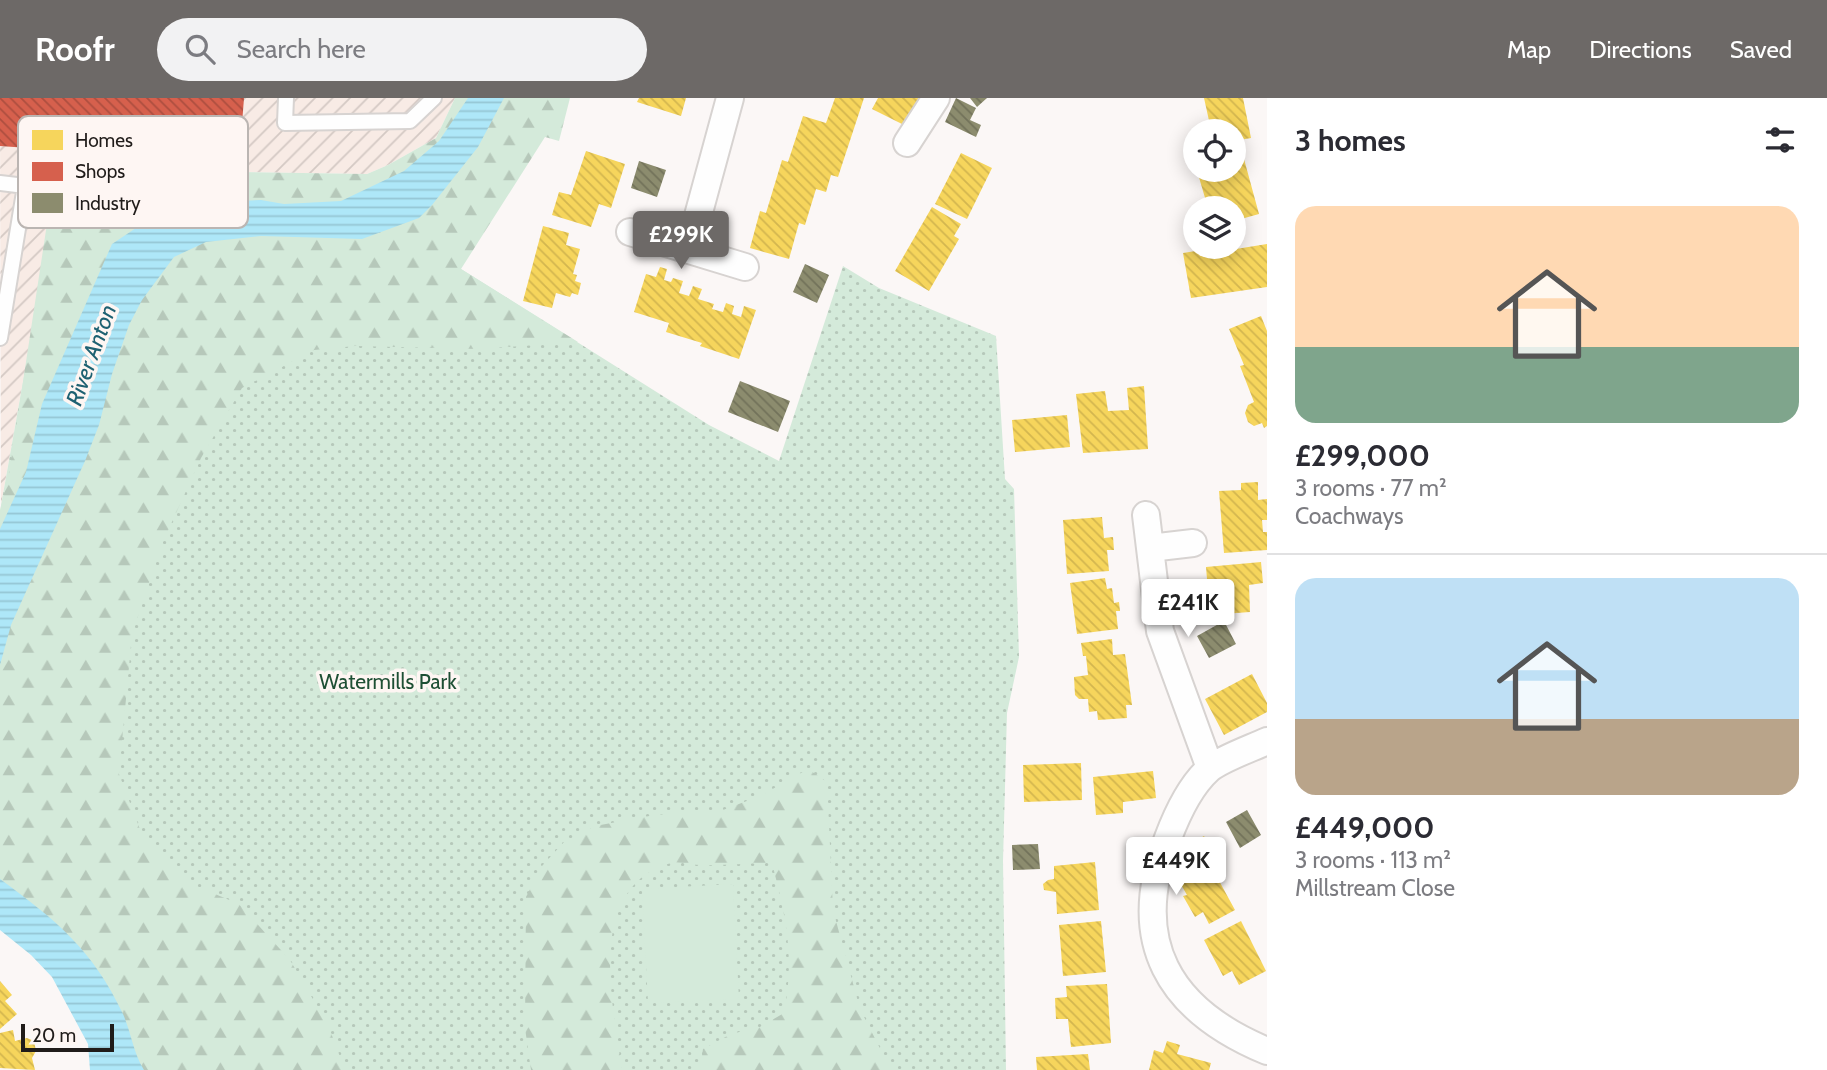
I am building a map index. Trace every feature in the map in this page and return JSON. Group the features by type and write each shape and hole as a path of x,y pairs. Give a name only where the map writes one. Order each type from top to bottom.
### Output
{"street":[{"path":"689,249 730,98"},
{"path":"907,143 936,98"},
{"path":"630,232 745,267"},
{"path":"1146,515 1160,631 1210,768"},
{"path":"1150,548 1192,542"},
{"path":"1267,741 1210,768 1192,791 1174,821 1159,860 1152,896 1152,932 1162,964 1177,988 1219,1027 1267,1051"}],"lane":[{"path":"286,98 285,123 410,121 434,98"},
{"path":"0,183 18,185"},
{"path":"0,338 18,228"}],"shaded area":[{"path":"0,98 455,98 436,138 367,174 248,172 248,116 18,116 18,228 50,228 1,505"}],"green space":[{"path":"455,98 570,98 559,141 545,137 461,269 578,342 479,349 355,346 314,350 242,388 201,458 162,544 132,634 119,774 141,832 186,882 239,904 290,960 328,1025 345,1070 114,1070 82,994 0,907 0,511 9,474 46,228 248,228 248,172 367,174 436,138"},
{"name":"Watermills Park","path":"248,199 461,269 709,425 779,461 843,266 879,288 996,336 1005,479 1014,489 1019,657 1007,713 1003,861 1006,1070 114,1070 0,511 50,228 248,228"},
{"path":"808,769 827,782 833,910 860,1009 891,1070 700,1070 703,1049 731,1034 760,1027 784,1013 789,955 772,863 698,865 678,862 644,876 625,896 615,922 610,951 611,982 622,1070 531,1070 525,1028 526,897 542,866 564,842 595,826 655,815 723,810 760,796"},
{"path":"733,884 739,999 648,1003 642,889"}],"water":[{"name":"River Anton","path":"468,98 504,98 478,147 419,218 362,239 261,236 206,242 174,257 142,300 129,325 112,374 99,425 11,625 0,665 0,529 26,472 42,404 112,244 136,228 248,228 248,201 284,204 341,201 404,171 439,141"},
{"path":"0,879 39,908 86,954 123,1014 144,1070 90,1070 88,1044 52,977 31,955 0,930"}],"building: Homes":[{"path":"639,98 686,98 681,116 637,102"},
{"path":"835,98 864,98 838,177 831,175 826,192 816,189 805,225 799,223 789,259 750,248 760,211 766,213 782,160 788,162 803,116 826,123"},
{"path":"878,98 919,98 906,126 872,109"},
{"path":"1204,98 1243,98 1251,138 1246,139 1246,119 1209,119"},
{"path":"586,151 625,164 611,208 599,204 591,227 552,215 559,192 571,195"},
{"path":"961,153 992,168 967,219 935,204"},
{"path":"1246,166 1259,214 1246,218 1246,196 1204,196 1200,182 1246,182"},
{"path":"932,207 961,224 954,236 959,239 929,291 895,271"},
{"path":"543,226 569,233 566,245 580,249 573,274 577,275 575,281 581,283 578,295 572,293 570,297 556,293 552,308 523,301"},
{"path":"1267,244 1267,287 1191,298 1184,259 1246,259 1246,247"},
{"path":"660,267 667,269 664,280 671,282 673,278 683,281 679,293 689,296 693,286 702,289 698,299 714,304 712,309 723,312 726,303 734,306 732,314 741,317 744,306 756,310 739,359 700,346 702,343 666,332 669,323 634,312 646,274 656,277"},
{"path":"1261,316 1267,331 1267,426 1264,428 1262,423 1254,426 1248,422 1245,413 1248,405 1254,402 1240,366 1244,365 1229,329"},
{"path":"1144,386 1148,449 1083,453 1076,394 1105,391 1108,411 1129,410 1127,388"},
{"path":"1067,415 1070,447 1015,452 1012,420"},
{"path":"1258,482 1258,500 1267,499 1267,520 1262,520 1263,532 1267,532 1267,550 1224,553 1219,491 1241,490 1241,483"},
{"path":"1102,517 1104,538 1113,537 1114,550 1107,550 1109,571 1067,574 1063,520"},
{"path":"1261,562 1263,583 1249,585 1250,612 1210,615 1206,567"},
{"path":"1105,578 1107,589 1112,588 1114,603 1119,602 1120,611 1116,611 1118,629 1077,634 1070,583"},
{"path":"1112,639 1113,655 1125,654 1132,705 1126,705 1127,718 1098,720 1097,711 1089,712 1088,699 1079,699 1075,695 1074,677 1088,675 1086,656 1083,656 1081,643"},
{"path":"1252,674 1267,703 1267,712 1224,735 1205,699"},
{"path":"1081,763 1082,800 1024,802 1023,765"},
{"path":"1153,771 1156,798 1123,802 1123,813 1096,815 1093,777"},
{"path":"1204,836 1218,861 1211,866 1235,910 1209,924 1203,912 1195,917 1183,896 1187,895 1172,869 1188,860 1182,850"},
{"path":"1095,862 1099,910 1057,914 1056,892 1044,890 1043,884 1054,879 1054,866"},
{"path":"1101,921 1106,972 1063,976 1059,925"},
{"path":"1241,921 1266,971 1239,985 1232,971 1223,976 1204,940"},
{"path":"0,981 12,995 5,1001 17,1014 0,1029"},
{"path":"1107,984 1111,1043 1071,1047 1068,1019 1056,1019 1055,998 1067,997 1066,986"},
{"path":"13,1030 15,1041 27,1038 34,1041 36,1051 32,1058 35,1070 0,1068 0,1033"},
{"path":"1167,1041 1180,1045 1177,1054 1211,1063 1209,1070 1149,1070 1154,1050 1163,1053"},
{"path":"1088,1054 1090,1070 1037,1070 1036,1057"}],"building: Shops":[{"path":"0,98 244,98 243,116 18,116 18,147 0,146"}],"building: Industry":[{"path":"956,98 976,108 970,120 981,125 976,137 945,122"},
{"path":"970,98 987,98 977,107"},
{"path":"639,161 666,170 657,197 631,188"},
{"path":"805,264 829,275 817,303 793,292"},
{"path":"740,381 790,401 778,432 728,412"},
{"path":"1224,621 1236,644 1209,658 1197,636"},
{"path":"1247,810 1261,835 1240,848 1226,822"},
{"path":"1038,844 1040,869 1013,870 1012,845"}]}
